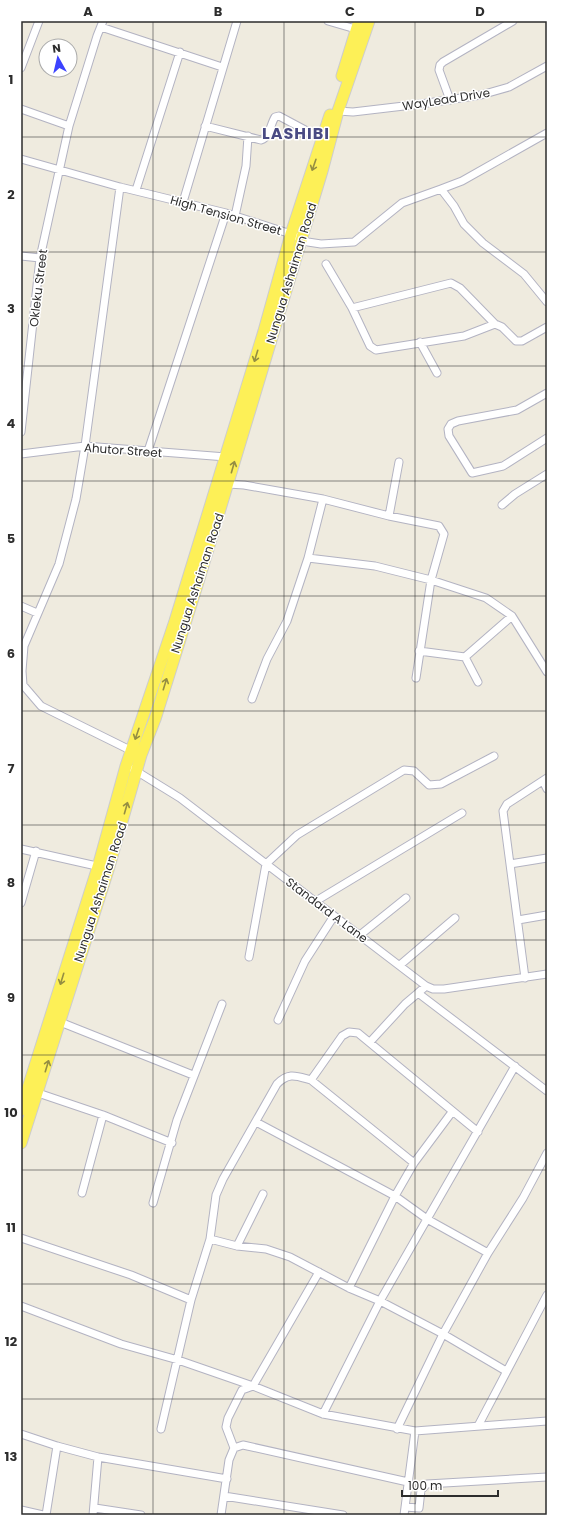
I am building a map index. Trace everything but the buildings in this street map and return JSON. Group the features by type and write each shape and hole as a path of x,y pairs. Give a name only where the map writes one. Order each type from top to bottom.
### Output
{"main road":[{"name":"Nungua Ashaiman Road","path":"21,1143 38,1093 85,938 103,868 126,766 136,753 155,720 302,239 362,26"},
{"name":"Nungua Ashaiman Road","path":"21,1110 137,770 136,753 161,666 264,331 291,234 322,139 362,26"}],"street":[{"path":"21,68 39,21"},
{"path":"183,202 222,67 237,21"},
{"path":"328,21 362,26"},
{"path":"450,100 439,70 440,65 513,21"},
{"path":"102,24 222,67"},
{"name":"Okleku Street","path":"21,432 40,258 69,126 102,24"},
{"path":"136,190 180,52"},
{"name":"WayLead Drive","path":"338,111 353,112 450,100 509,87 547,66"},
{"path":"21,109 69,126"},
{"path":"205,126 261,140 265,139 275,117 279,116 322,139"},
{"name":"High Tension Street","path":"21,159 120,187 226,213 291,234 308,242 321,244 354,242 402,204 462,181 547,133"},
{"path":"235,216 246,166 248,136"},
{"path":"120,187 85,446 76,499 59,564 22,646 22,685 41,706 136,753"},
{"path":"441,189 454,206 464,224 483,243 524,274 547,302"},
{"path":"148,451 226,213"},
{"path":"21,256 40,258"},
{"path":"326,264 352,308 370,346 376,350 464,336 495,324"},
{"path":"352,308 451,283 460,288 495,324 502,327 516,341 522,341 547,326"},
{"path":"420,342 437,373"},
{"path":"547,392 517,410 458,421 448,429 449,436 472,473 503,466 547,438"},
{"name":"Ahutor Street","path":"21,454 85,446 226,457"},
{"path":"389,516 399,462"},
{"path":"502,505 515,494 547,474"},
{"path":"228,484 244,485 324,499 389,516 439,526 443,529 444,534 430,580 416,678"},
{"path":"252,700 267,659 287,621 308,558 324,499"},
{"path":"308,558 375,566 430,580 486,598 512,616 547,672"},
{"path":"21,606 37,613"},
{"path":"419,652 465,657 512,616"},
{"path":"465,657 478,682"},
{"path":"249,957 266,864 297,835 404,770 414,771 429,785 441,784 494,756"},
{"name":"Standard A Lane","path":"126,766 137,770 180,798 426,986"},
{"path":"525,978 503,810 504,807 545,780 547,789"},
{"path":"316,901 462,813"},
{"path":"21,848 103,868"},
{"path":"21,903 36,851"},
{"path":"510,864 547,858"},
{"path":"360,935 406,898"},
{"path":"518,920 547,915"},
{"path":"278,1020 305,961 334,916"},
{"path":"400,965 455,918"},
{"path":"370,1042 409,1000 426,986 433,989 444,989 547,974"},
{"path":"418,994 547,1090"},
{"path":"153,1204 193,1075 222,1004"},
{"path":"60,1022 193,1075"},
{"path":"311,1080 342,1036 349,1032 358,1033 478,1132"},
{"path":"323,1414 380,1301 515,1066"},
{"path":"160,1429 178,1360 191,1300 210,1239 216,1195 223,1179 277,1084 285,1076 295,1076 311,1080 414,1163"},
{"path":"38,1093 103,1115 172,1143"},
{"path":"349,1288 395,1196 414,1163 452,1112"},
{"path":"82,1193 103,1115"},
{"path":"256,1122 395,1196 427,1220 488,1253"},
{"path":"397,1429 443,1334 488,1253 523,1198 547,1153"},
{"path":"238,1246 264,1194"},
{"path":"21,1238 131,1275 191,1300"},
{"path":"210,1239 238,1246 266,1249 290,1257 443,1334 506,1371"},
{"path":"221,1515 229,1460 234,1448 226,1427 228,1418 242,1390 253,1386 319,1272"},
{"path":"478,1426 547,1295"},
{"path":"21,1306 121,1344 178,1360 253,1386 323,1414 414,1431 547,1421"},
{"path":"404,1515 414,1431"},
{"path":"21,1434 98,1457 227,1479"},
{"path":"234,1448 243,1445 408,1482"},
{"path":"21,1510 44,1515 57,1446"},
{"path":"98,1457 94,1511 141,1515"},
{"path":"405,1507 419,1508 421,1490 427,1484 547,1477"},
{"path":"224,1496 343,1515"}],"district":[{"name":"LASHIBI","path":"296,133"}]}
